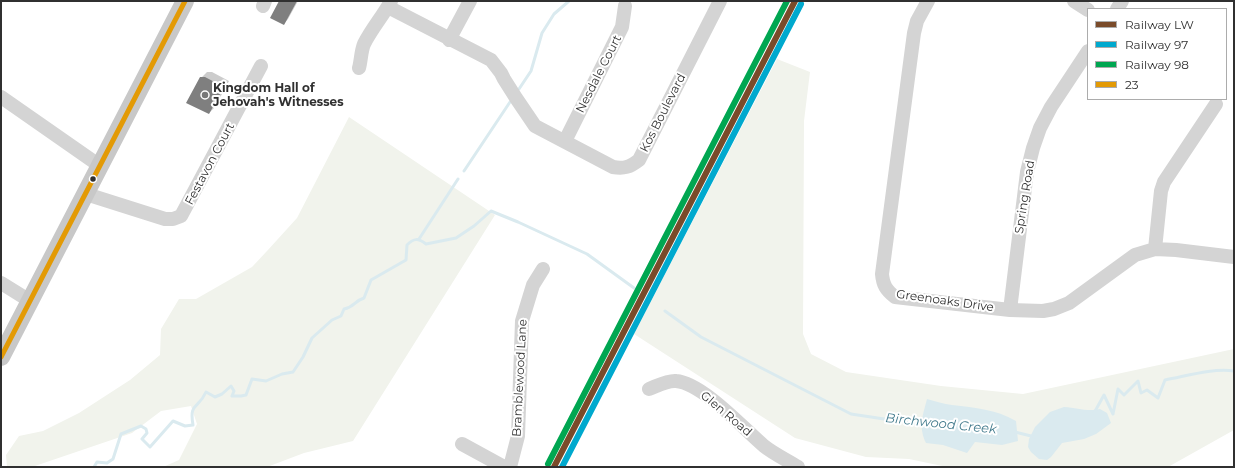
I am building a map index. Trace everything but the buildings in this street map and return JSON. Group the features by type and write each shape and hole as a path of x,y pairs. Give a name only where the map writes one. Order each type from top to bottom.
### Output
{"main road":[{"path":"1,357 185,1"}],"street":[{"path":"449,40 470,1"},
{"name":"Kos Boulevard","path":"389,4 449,40 491,60 501,73 534,126 613,167 622,169 627,168 638,160 720,1"},
{"name":"Greenoaks Drive","path":"928,1 917,21 914,33 882,274 882,282 887,291 895,296 1010,310 1043,311 1054,309 1069,303 1135,255 1155,249 1234,257"},
{"path":"1074,1 1087,9"},
{"path":"359,68 364,45 389,4"},
{"name":"Nesdale Court","path":"565,141 622,28 625,6"},
{"name":"Spring Road","path":"1010,310 1027,172 1034,148 1040,128 1051,107 1087,52"},
{"name":"Festavon Court","path":"86,194 165,219 173,219 181,216 261,66"},
{"path":"1,97 100,166"},
{"path":"1155,249 1161,191 1164,182 1216,104"},
{"name":"Bramblewood Lane","path":"510,467 519,430 522,321 534,285 543,269"},
{"path":"1,283 30,301"},
{"name":"Glen Road","path":"649,389 674,381 688,384 723,409 765,447 798,467"},
{"path":"462,444 504,467"}],"shaded area":[{"path":"777,59 810,72 804,121 803,334 811,354 846,372 941,386 1023,394 1234,349 1234,430 1168,467 947,467 909,459 866,457 795,438 634,334"},
{"path":"349,117 495,215 353,441 304,453 267,467 163,467 179,460 197,424 191,406 161,411 132,433 32,467 7,467 6,455 19,436 43,431 79,413 130,380 160,355 161,329 179,299 196,299 252,267 297,218"}],"water":[{"path":"927,399 949,405 985,410 1008,417 1016,421 1018,441 1002,445 975,442 967,453 943,445 926,443 922,426"},
{"path":"1064,407 1087,410 1100,409 1107,413 1111,423 1096,434 1084,439 1062,443 1047,460 1039,459 1028,447 1029,439 1035,427 1050,412"}],"waterway":[{"path":"519,89 531,71 542,33 554,14 569,1"},
{"path":"464,171 510,102"},
{"path":"419,239 458,179"},
{"name":"Birchwood Creek","path":"94,467 97,462 107,463 113,459 121,434 141,426 146,429 147,433 142,439 150,447 173,421 185,426 193,425 193,409 200,402 206,392 215,397 222,394 231,386 234,391 232,396 246,395 252,379 266,381 282,374 293,372 303,357 312,338 332,320 341,316 344,309 364,298 371,280 406,260 407,245 409,243 416,240 426,244 456,238 474,226 491,211 587,254 634,288"},
{"name":"Birchwood Creek","path":"665,311 701,337 851,414 924,425"},
{"name":"Birchwood Creek","path":"1094,413 1104,395 1113,414 1118,389 1124,395 1138,381 1141,393 1147,390 1158,398 1165,380 1208,371 1234,371"},
{"name":"Birchwood Creek","path":"1015,432 1035,437"}],"rail line":[{"name":"98","path":"548,464 787,1"},
{"name":"LW","path":"554,467 795,1"},
{"name":"97","path":"562,467 801,4"}],"transit line":[{"name":"23","path":"1,357 185,1"}],"place":[{"name":"Kingdom Hall of Jehovah's Witnesses","path":"205,95"}]}
